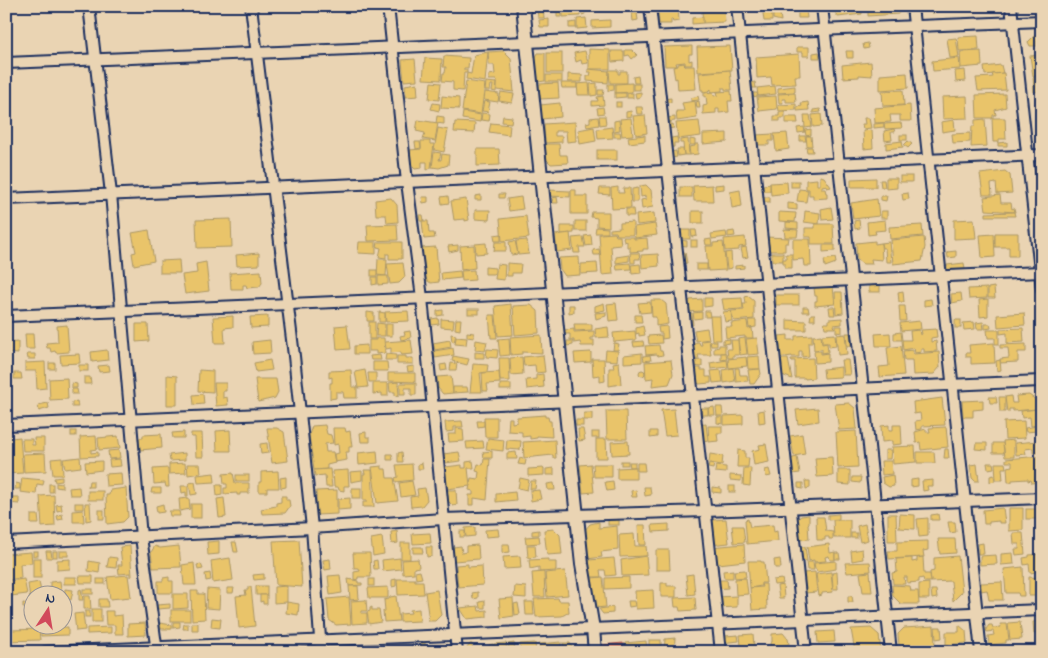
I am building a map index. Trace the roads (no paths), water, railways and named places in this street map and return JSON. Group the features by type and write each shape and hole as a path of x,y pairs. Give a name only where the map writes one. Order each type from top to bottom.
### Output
{"street":[{"path":"89,6 111,194 142,537 157,649"},
{"path":"251,6 288,304 312,528 321,652"},
{"path":"388,6 406,182 422,298 457,652"},
{"path":"523,6 582,564 595,652"},
{"path":"650,6 721,652"},
{"path":"737,6 806,652"},
{"path":"822,6 891,652"},
{"path":"912,6 982,652"},
{"path":"1011,6 1042,289"},
{"path":"6,63 1042,21"},
{"path":"6,198 1042,155"},
{"path":"6,316 1041,272"},
{"path":"6,425 1042,382"},
{"path":"6,543 312,528 443,519 1042,498"},
{"path":"45,652 157,649 319,640 1042,610"}]}
